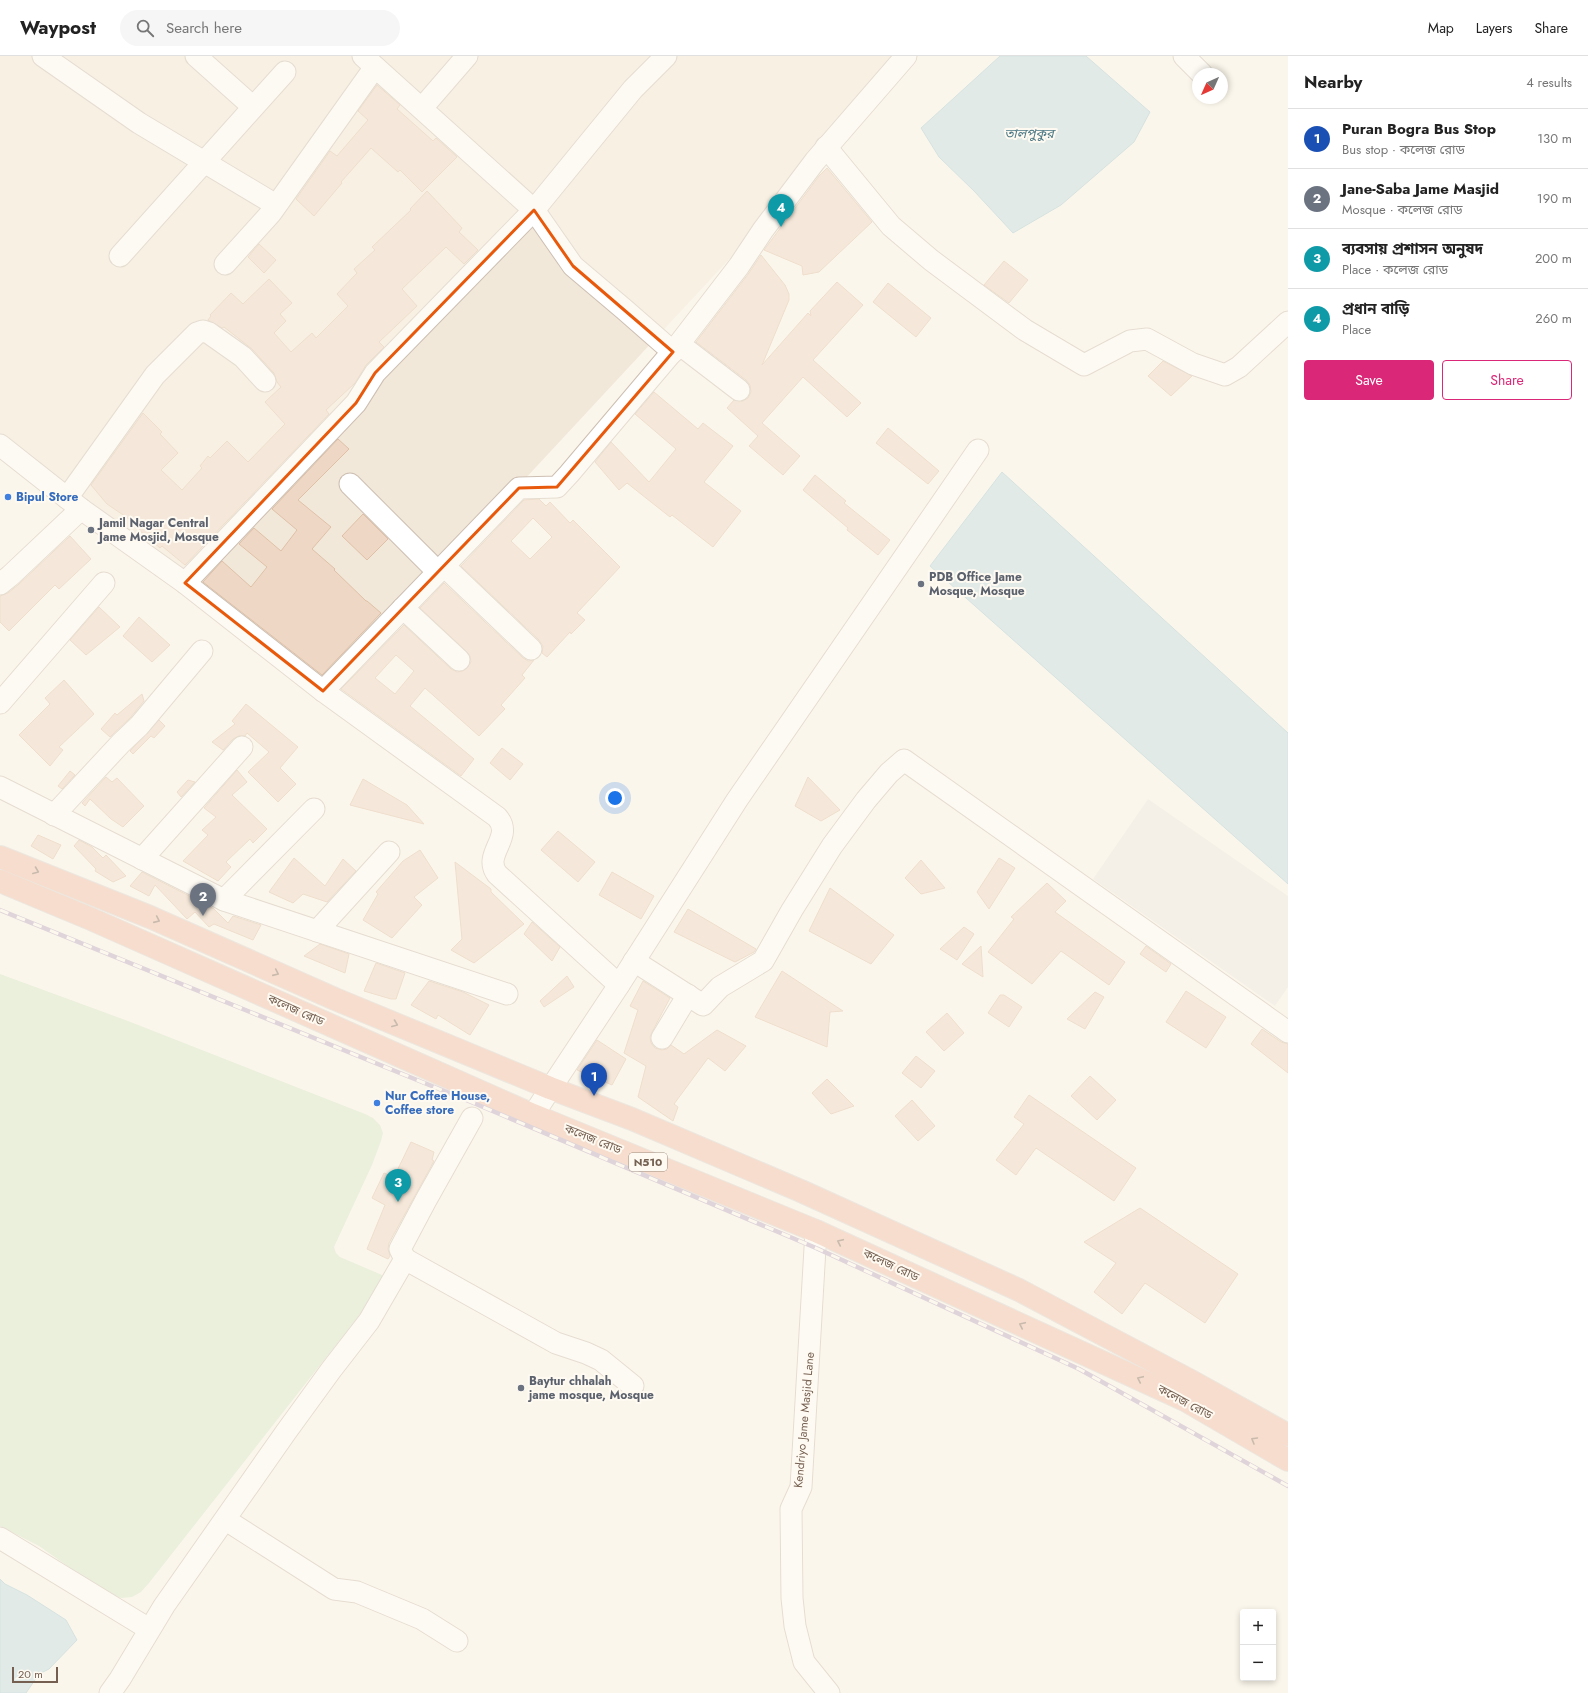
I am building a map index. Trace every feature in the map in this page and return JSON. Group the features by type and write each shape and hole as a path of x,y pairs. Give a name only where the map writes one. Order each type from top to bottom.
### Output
{"highway":[{"name":"কলেজ রোড","path":"0,857 150,917 335,999 550,1088 632,1119 801,1191 1019,1290 1191,1381 1288,1435"},
{"name":"কলেজ রোড","path":"0,881 91,919 533,1115 816,1231 1185,1400 1288,1460"}],"street":[{"path":"43,56 139,122 276,205"},
{"path":"196,56 253,107"},
{"path":"422,108 467,56"},
{"path":"185,583 356,403 375,373 534,210 633,89 666,56"},
{"path":"324,691 519,488 557,487 676,348 739,266 787,197 826,147 906,56"},
{"path":"1184,56 1196,68"},
{"path":"225,264 276,205 369,62 534,210 573,266 625,310 676,348 739,390"},
{"path":"120,256 284,72"},
{"path":"826,147 892,226 931,260 1025,330 1084,366 1130,341 1147,340 1193,364 1225,375 1239,366 1288,322"},
{"path":"0,584 10,576 74,503 155,374 197,333 209,333 243,357 264,381"},
{"path":"0,444 74,503 185,583 324,691 497,817 501,822 504,831 492,862 492,868 619,985"},
{"path":"533,1115 619,985 737,800 978,450"},
{"path":"350,484 441,569 531,649"},
{"path":"0,703 104,583"},
{"path":"403,608 459,660"},
{"path":"54,815 121,743 139,726 202,650"},
{"path":"142,859 242,747"},
{"path":"634,961 703,1005 720,987 763,960 832,846 866,800 889,773 904,760 1288,1032"},
{"path":"0,788 224,900 507,994"},
{"path":"224,900 314,809"},
{"path":"318,932 389,852"},
{"path":"662,1038 688,995"},
{"path":"472,1118 400,1249 405,1259 556,1343 601,1360 633,1386"},
{"name":"Kendriyo Jame Masjid Lane","path":"816,1231 801,1487 791,1509 792,1598 795,1626 804,1662 829,1693"},
{"path":"110,1693 120,1680 149,1628 226,1520 250,1482 322,1382 369,1321 405,1259"},
{"path":"226,1520 334,1589 358,1592 422,1619 457,1641"},
{"path":"0,1538 149,1628"}],"highlighted area":[{"path":"534,210 573,266 673,352 557,487 519,488 323,691 185,583 356,403 375,373"}],"shaded area":[{"path":"0,56 918,56 826,147 787,197 327,692 0,439"},
{"path":"1148,799 1288,896 1288,987 1275,1006 1093,879"}],"green space":[{"path":"0,974 128,1021 365,1114 373,1118 380,1125 383,1133 372,1165 334,1247 336,1253 340,1257 382,1275 383,1278 376,1294 149,1583 141,1592 132,1597 121,1598 115,1596 89,1581 39,1546 0,1526"}],"water":[{"name":"তালপুকুর","path":"1000,56 1086,56 1150,112 1134,142 1061,205 1013,233 974,191 939,157 921,128"},
{"path":"1002,472 1288,733 1288,884 930,566"},
{"path":"0,1579 5,1584 27,1595 66,1620 77,1640 49,1669 39,1674 26,1693 0,1693"}],"building":[{"path":"377,85 400,105 397,109 433,141 436,138 457,157 422,192 400,170 398,172 371,148 314,216 296,199 330,151 337,156 368,120 358,111"},
{"path":"827,168 872,222 819,272 803,275 802,266 764,250 819,176"},
{"path":"427,191 462,228 459,232 478,250 464,264 446,247 402,289 417,306 379,342 384,347 366,365 355,383 326,410 329,414 185,565 162,546 160,548 139,530 141,527 107,504 91,485 143,413 162,432 160,434 178,453 161,470 182,490 202,468 200,466 208,456 210,458 227,441 248,462 285,424 265,402 281,387 277,382 274,373 252,349 224,327 222,328 208,320 211,316 210,315 231,293 243,304 269,279 292,303 280,314 286,321 274,333 291,352 312,333 316,338 348,306 337,294 357,273 354,269 375,250 372,247 411,210 410,209"},
{"path":"259,244 276,260 264,273 248,257"},
{"path":"761,255 785,285 789,294 789,300 762,365 808,313 811,316 810,311 837,282 863,305 813,360 861,403 847,417 803,377 762,423 800,456 783,475 749,446 758,436 727,408 734,400 743,401 748,398 751,392 750,385 746,380 696,342"},
{"path":"1004,261 1028,280 1009,303 984,285"},
{"path":"888,283 931,318 916,337 873,302"},
{"path":"1163,361 1192,376 1171,396 1148,376"},
{"path":"654,392 698,429 703,423 733,446 704,482 741,511 713,547 672,515 670,517 627,483 619,490 595,462 611,442 649,482 676,449 635,414"},
{"path":"888,428 939,471 928,484 876,443"},
{"path":"338,439 349,449 298,500 331,527 312,549 335,569 334,570 366,601 381,613 322,675 203,582 222,561 251,587 267,567 239,544 254,528 281,551 297,530 272,509"},
{"path":"815,475 846,501 844,503 890,540 878,555 847,530 848,528 803,490"},
{"path":"539,499 546,506 550,502 570,523 573,520 620,567 577,613 585,620 571,634 570,632 547,657 542,653 543,646 539,640 461,566 524,500","holes":["533,518 552,537 530,559 511,541"]},
{"path":"363,514 388,539 367,560 342,536"},
{"path":"70,536 91,559 59,589 55,585 9,631 0,622 0,596 8,593 18,585"},
{"path":"444,583 523,658 528,661 534,660 522,675 525,678 501,705 505,709 479,736 425,688 410,706 474,759 461,776 341,689 404,625 451,669 457,672 463,671 467,668 471,662 470,656 467,652 420,608","holes":["396,655 414,671 395,694 375,678"]},
{"path":"99,607 120,627 86,655 70,640"},
{"path":"139,617 170,645 152,662 123,636"},
{"path":"64,680 94,714 59,747 63,750 50,766 19,735 50,704 45,698"},
{"path":"142,694 144,701 130,718 110,737 101,729 115,713 117,715"},
{"path":"246,704 298,747 280,768 296,784 278,802 248,772 269,752 247,733 245,736 239,736 233,739 223,750 212,742 235,724 232,721"},
{"path":"159,720 165,726 154,738 151,736 133,754 130,751"},
{"path":"502,748 523,764 510,780 490,763"},
{"path":"237,770 247,782 232,795 267,829 253,843 250,839 226,862 231,867 218,881 183,861 208,835 202,830 216,817 204,808"},
{"path":"70,771 75,775 62,789 58,786"},
{"path":"106,777 112,782 117,778 144,806 123,827 111,819 90,799 85,806 82,803"},
{"path":"808,777 840,810 821,821 795,806"},
{"path":"363,779 407,805 424,824 350,805"},
{"path":"188,780 195,782 181,797 177,792"},
{"path":"558,831 595,862 578,882 541,850"},
{"path":"38,835 61,845 53,859 31,846"},
{"path":"79,840 92,847 103,858 106,855 126,876 113,882 95,871 96,869 74,846"},
{"path":"420,850 438,878 414,897 422,905 392,938 363,920 378,894 376,892 403,861"},
{"path":"294,858 325,886 343,859 356,871 327,902 303,894 293,903 269,892"},
{"path":"999,858 1015,868 989,909 977,892"},
{"path":"921,860 945,888 921,894 905,878"},
{"path":"455,862 491,889 491,892 524,924 474,963 451,950 462,939"},
{"path":"142,872 193,898 199,905 201,902 214,909 228,923 233,916 261,925 253,940 214,924 209,927 195,912 187,919 155,885 149,896 130,886"},
{"path":"612,872 654,896 641,919 599,895"},
{"path":"1047,883 1066,901 1055,912 1125,962 1109,985 1061,951 1032,984 988,952 1014,919 1011,917"},
{"path":"830,888 894,935 871,964 809,931"},
{"path":"688,909 756,949 754,952 735,962 674,932"},
{"path":"532,922 560,947 552,961 524,934"},
{"path":"964,927 974,934 957,960 940,949"},
{"path":"320,944 349,954 345,973 304,956"},
{"path":"981,946 983,977 962,964"},
{"path":"1146,946 1171,964 1166,972 1140,954"},
{"path":"376,963 405,973 396,999 391,999 364,991"},
{"path":"782,971 843,1011 830,1012 827,1047 755,1017"},
{"path":"567,976 574,987 544,1007 540,1001"},
{"path":"429,981 463,992 489,1005 470,1035 438,1015 436,1019 411,1005"},
{"path":"643,981 670,998 650,1037 651,1043 655,1048 662,1050 667,1049 671,1045 684,1054 717,1030 746,1046 725,1071 708,1058 674,1104 678,1107 673,1121 638,1097 646,1066 624,1053 638,1010 630,1006"},
{"path":"1186,991 1226,1017 1206,1048 1166,1022"},
{"path":"1095,992 1104,997 1085,1029 1067,1019"},
{"path":"1000,995 1004,995 1022,1007 1009,1027 988,1013"},
{"path":"947,1013 964,1033 944,1051 926,1032"},
{"path":"1262,1029 1281,1042 1288,1044 1288,1073 1251,1044"},
{"path":"597,1040 626,1059 612,1085 577,1070"},
{"path":"916,1056 935,1071 921,1088 902,1073"},
{"path":"1090,1076 1116,1100 1097,1120 1071,1096"},
{"path":"827,1079 854,1106 831,1114 812,1093"},
{"path":"1029,1095 1136,1168 1114,1201 1036,1148 1016,1175 996,1160 1024,1124 1014,1117"},
{"path":"912,1100 935,1126 918,1141 895,1116"},
{"path":"411,1142 434,1152 432,1160 434,1161 389,1243 388,1249 390,1256 388,1259 367,1249 385,1205 372,1198 384,1173 394,1177"},
{"path":"1140,1208 1238,1274 1205,1323 1145,1283 1122,1314 1094,1292 1116,1263 1084,1242"}],"railway":[{"path":"0,910 476,1104 816,1248 1079,1369 1288,1486"}],"place":[{"name":"প্রধান বাড়ি","path":"781,227"},
{"name":"Bipul Store","path":"8,497"},
{"name":"Jamil Nagar Central Jame Mosjid, Mosque","path":"91,530"},
{"name":"PDB Office Jame Mosque, Mosque","path":"921,584"},
{"name":"Jane-Saba Jame Masjid","path":"203,916"},
{"name":"Puran Bogra Bus Stop","path":"594,1096"},
{"name":"Nur Coffee House, Coffee store","path":"377,1103"},
{"name":"ব্যবসায় প্রশাসন অনুষদ","path":"398,1202"},
{"name":"Baytur chhalah jame mosque, Mosque","path":"521,1388"}]}
